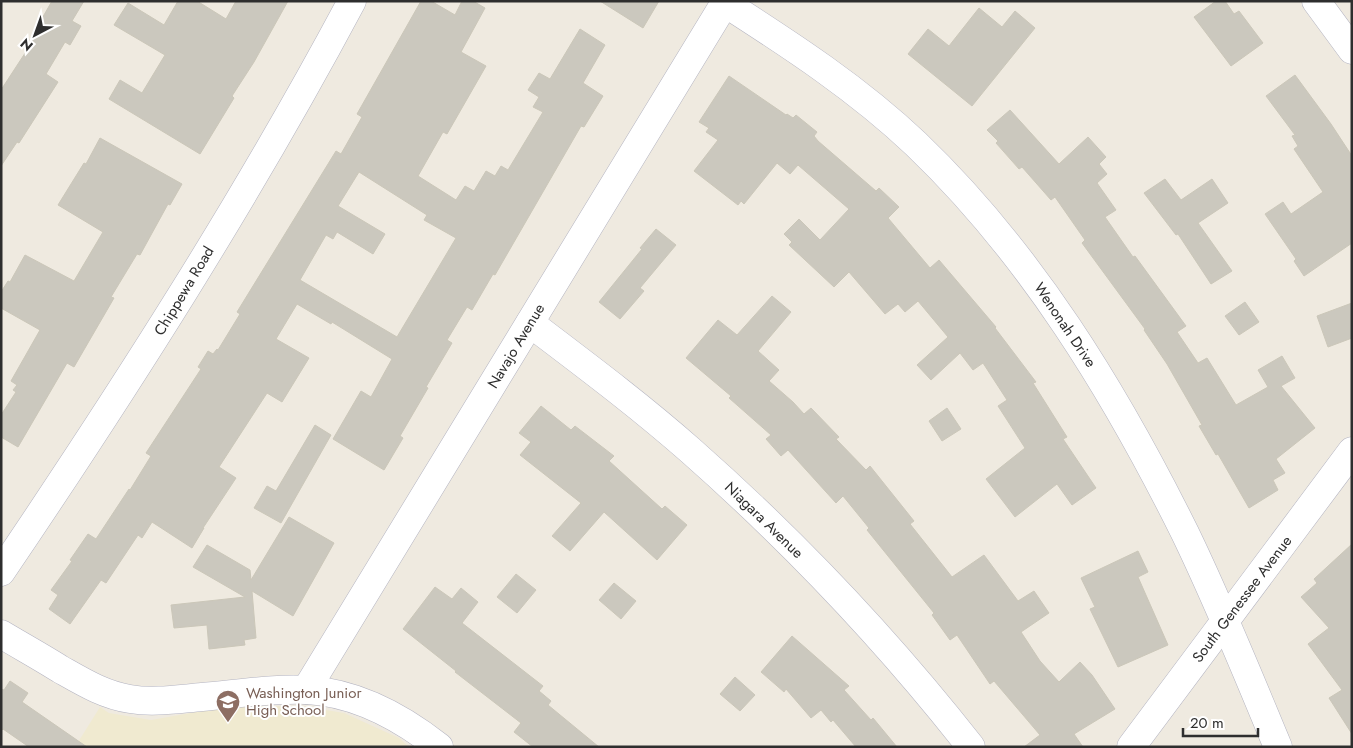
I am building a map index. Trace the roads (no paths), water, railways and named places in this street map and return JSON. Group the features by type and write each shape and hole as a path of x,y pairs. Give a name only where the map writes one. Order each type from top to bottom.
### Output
{"street":[{"name":"Chippewa Road","path":"1,572 76,462 165,323 276,139 352,1"},
{"path":"1316,1 1352,50"},
{"name":"Navajo Avenue","path":"306,690 725,2"},
{"name":"Wenonah Drive","path":"725,2 812,60 864,98 928,156 992,226 1064,321 1103,381 1138,441 1185,534 1278,747"},
{"name":"Niagara Avenue","path":"530,323 639,407 690,450 773,528 876,636 971,747"},
{"name":"South Genessee Avenue","path":"1131,747 1352,451"},
{"path":"1,634 89,686 105,693 131,700 306,690 337,694 379,708 412,726 439,747"}],"place":[{"name":"Washington Junior High School","path":"228,723"}]}
